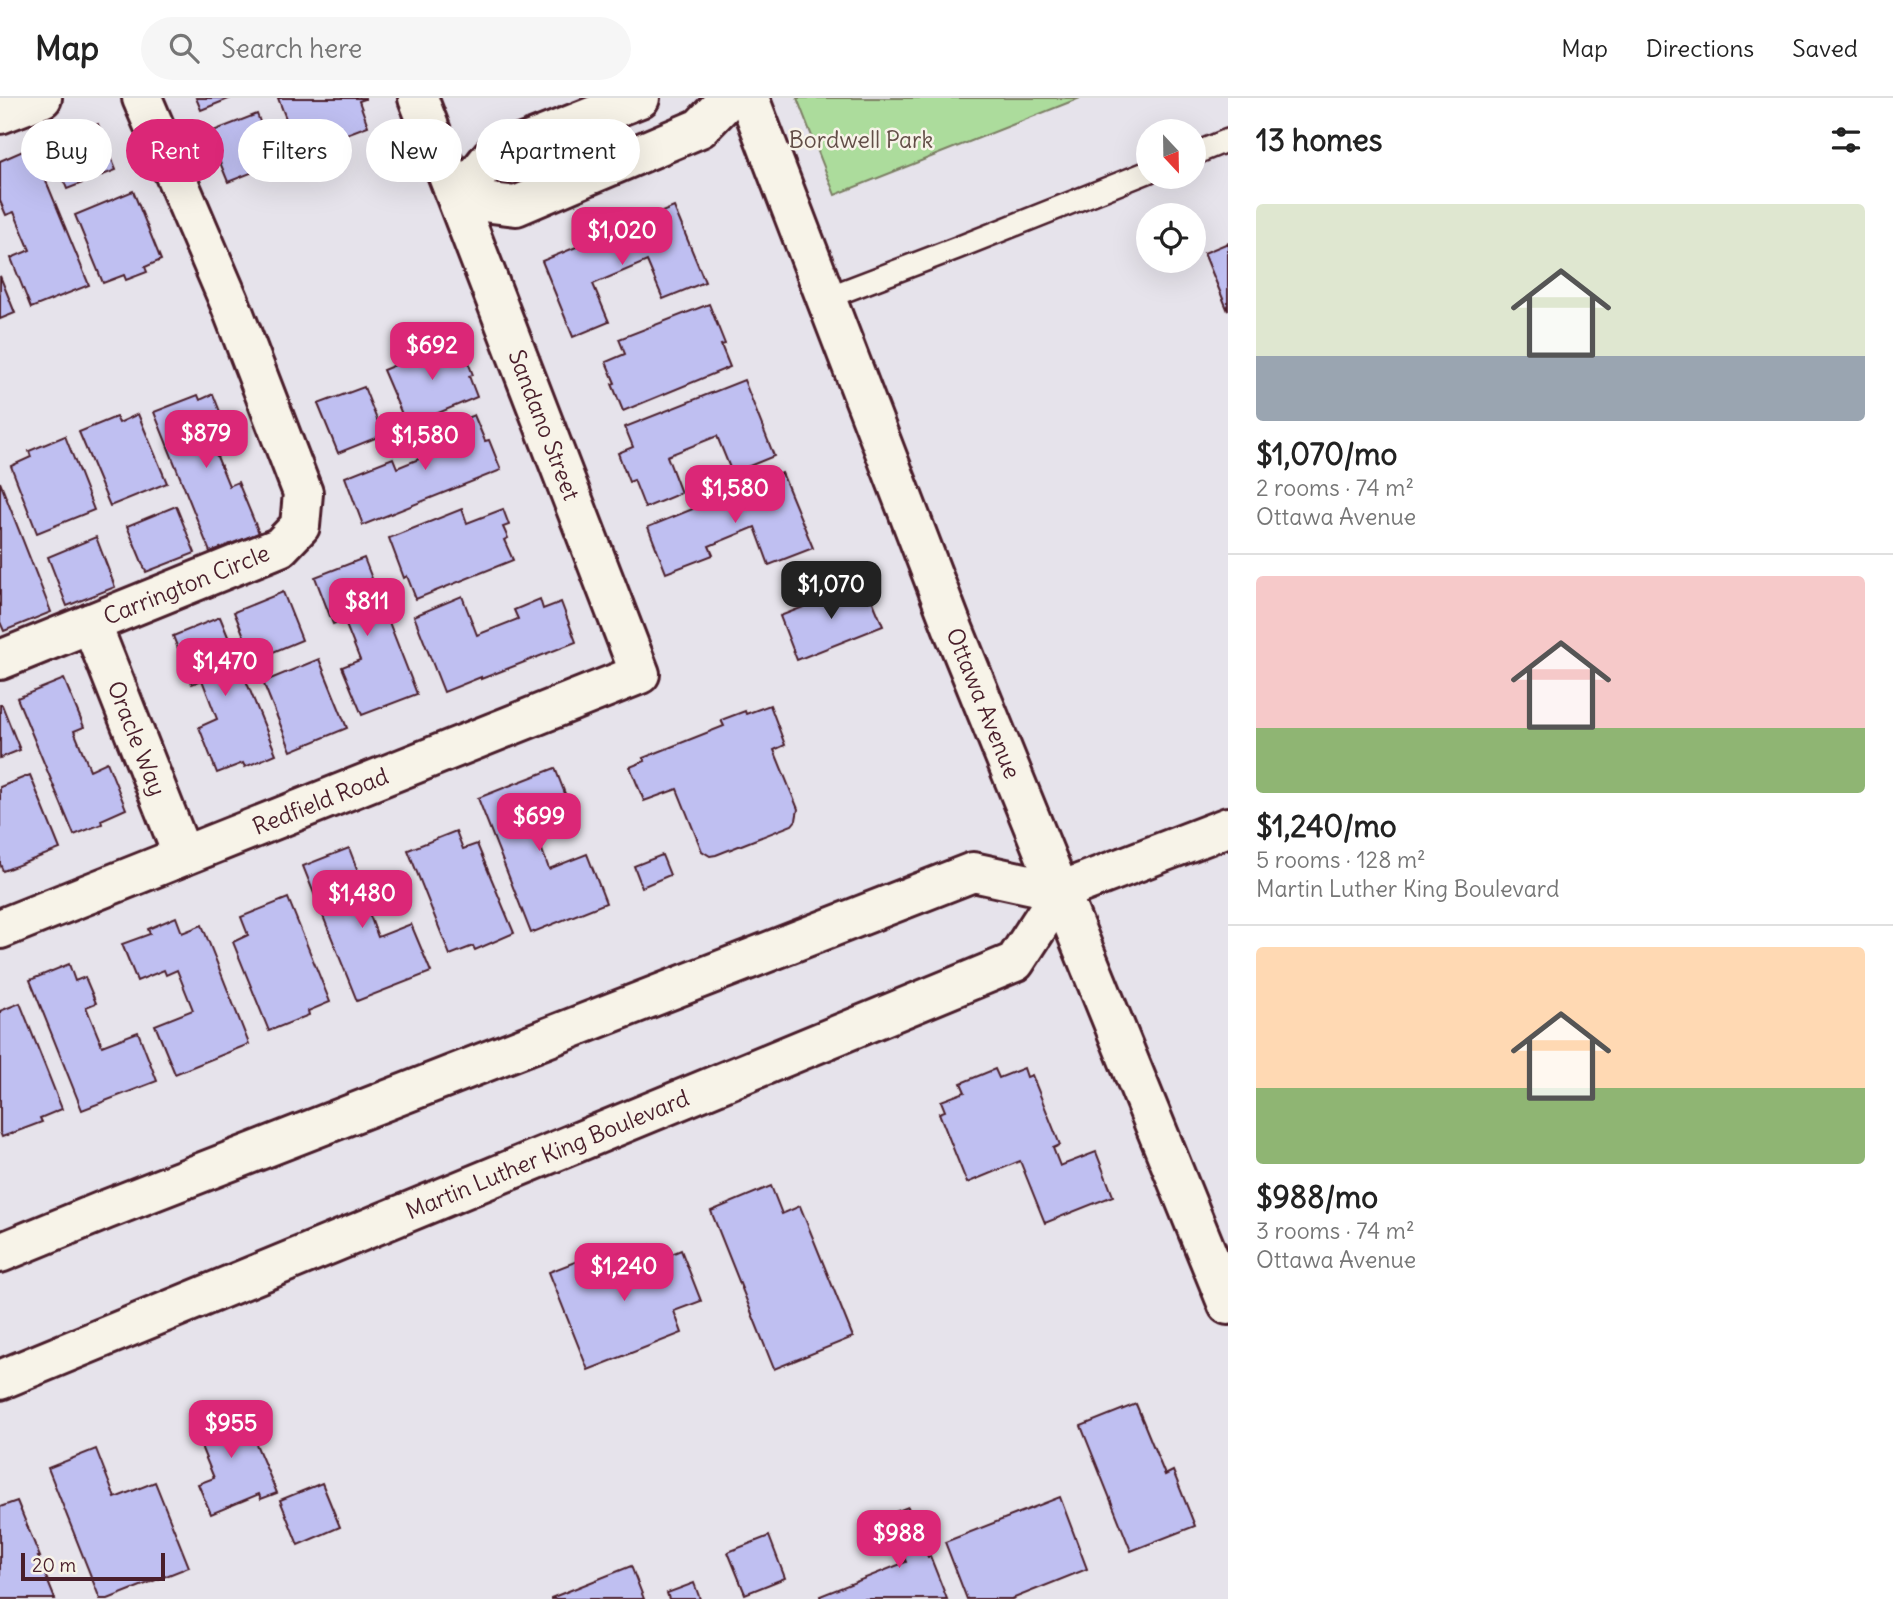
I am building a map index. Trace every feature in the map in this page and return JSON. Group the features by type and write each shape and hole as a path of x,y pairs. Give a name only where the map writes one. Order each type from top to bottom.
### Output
{"street":[{"path":"0,114 42,98"},
{"name":"Carrington Circle","path":"0,660 280,547 300,526 303,493 229,301 142,98"},
{"name":"Sandano Street","path":"418,98 639,674"},
{"path":"458,199 492,156 640,98"},
{"path":"458,199 516,206 700,128 729,98"},
{"name":"Ottawa Avenue","path":"749,98 952,626 1228,1305"},
{"name":"Oracle Way","path":"91,623 183,856"},
{"name":"Redfield Road","path":"0,929 639,674"},
{"path":"0,1253 973,872 1060,891 1228,827"},
{"name":"Martin Luther King Boulevard","path":"0,1380 1015,962 1060,891"}],"lane":[{"path":"1206,149 1228,140"},
{"path":"826,298 1136,177"}],"green space":[{"name":"Bordwell Park","path":"797,98 1080,98 835,195"}],"building":[{"path":"196,98 231,98 201,110"},
{"path":"278,98 365,98 359,101 366,127 352,132 352,119 286,119"},
{"path":"257,114 259,119 244,119"},
{"path":"238,121 238,178 228,182 224,172 224,127"},
{"path":"21,152 21,182 46,182 89,285 31,308 11,258 30,250 14,212 6,215 0,201 0,161"},
{"path":"64,182 85,182 67,189"},
{"path":"133,191 161,260 145,267 147,272 126,280 124,275 103,283 75,215"},
{"path":"674,207 705,282 663,299 647,261 593,284 609,322 573,337 542,261"},
{"path":"1228,243 1228,311 1206,258 1206,252"},
{"path":"0,276 15,313 0,319"},
{"path":"709,304 725,344 721,345 730,367 623,411 606,362 625,354 619,339"},
{"path":"459,339 473,375 469,376 477,397 407,426 383,370"},
{"path":"744,380 774,456 732,473 717,436 667,456 681,493 645,508 634,480 629,482 618,453 633,447 625,427"},
{"path":"364,387 383,435 338,453 318,404"},
{"path":"213,394 232,442 214,449 229,486 238,482 259,533 210,552 154,412 198,395 200,400"},
{"path":"138,414 167,483 110,506 79,432 116,417 119,423"},
{"path":"474,415 485,441 489,440 501,470 363,525 345,477 393,458 397,468 436,452 428,433"},
{"path":"65,436 94,510 37,533 11,466 31,457 29,451"},
{"path":"782,473 813,548 769,565 755,527 709,546 713,555 666,573 648,527"},
{"path":"0,482 51,612 4,631 0,622"},
{"path":"176,506 195,553 146,572 127,526"},
{"path":"462,509 467,523 503,509 509,525 503,527 508,538 504,540 513,560 416,599 407,576 404,578 389,538"},
{"path":"96,537 115,587 67,606 48,557"},
{"path":"364,558 417,694 362,715 342,667 360,660 344,620 333,624 315,577"},
{"path":"865,583 883,626 797,660 780,616"},
{"path":"283,592 302,640 254,660 234,612"},
{"path":"462,596 477,635 518,619 514,610 540,599 543,609 561,602 576,642 444,692 414,616"},
{"path":"220,617 276,754 245,767 243,763 217,773 199,727 217,719 202,680 192,684 173,636"},
{"path":"319,659 347,728 291,751 263,682"},
{"path":"64,679 84,727 74,731 90,770 107,762 126,809 101,820 102,824 74,835 17,698"},
{"path":"0,705 20,750 0,758"},
{"path":"770,705 785,745 774,750 798,809 796,820 792,825 710,856 702,851 677,789 644,801 630,767 645,761 643,758 724,726 721,720"},
{"path":"555,768 569,804 540,816 543,825 534,828 549,869 587,854 606,903 531,933 478,798"},
{"path":"30,775 60,849 3,871 0,864 0,787"},
{"path":"456,831 463,849 477,844 514,933 475,950 473,946 450,955 408,850"},
{"path":"349,848 367,895 363,897 378,937 411,924 431,972 357,1001 303,866"},
{"path":"662,855 670,875 642,887 634,866"},
{"path":"288,898 330,1002 308,1011 309,1015 269,1031 233,942 248,935 241,917"},
{"path":"176,917 182,933 202,925 249,1044 175,1074 155,1025 193,1010 177,970 166,975 164,970 137,981 122,944 150,934 148,929"},
{"path":"69,964 75,981 85,977 96,1003 86,1007 102,1046 138,1032 157,1081 82,1110 30,980"},
{"path":"20,1003 62,1109 40,1118 42,1122 2,1137 0,1011"},
{"path":"1024,1068 1027,1077 1032,1075 1060,1145 1053,1148 1060,1166 1096,1152 1113,1196 1045,1223 1020,1161 967,1183 939,1113 945,1111 941,1101 965,1092 961,1083 995,1069 999,1078"},
{"path":"771,1186 782,1214 800,1206 853,1337 774,1369 711,1211"},
{"path":"650,1245 657,1260 681,1250 701,1301 674,1311 682,1333 588,1370 549,1272 585,1258 589,1269"},
{"path":"238,1402 277,1493 261,1499 259,1494 211,1514 198,1484 214,1478 191,1422"},
{"path":"1136,1404 1165,1475 1173,1471 1195,1526 1131,1551 1081,1426"},
{"path":"96,1449 115,1498 155,1482 189,1567 108,1599 100,1599 48,1468"},
{"path":"322,1483 340,1527 298,1545 280,1500"},
{"path":"1060,1497 1087,1569 1012,1599 967,1599 945,1542"},
{"path":"17,1501 55,1599 0,1599 0,1507"},
{"path":"908,1507 947,1599 821,1599 820,1596 906,1562 887,1515"},
{"path":"769,1536 785,1578 745,1594 728,1552"},
{"path":"631,1566 644,1599 551,1599 551,1598"},
{"path":"694,1583 700,1599 669,1599 667,1593"}]}
